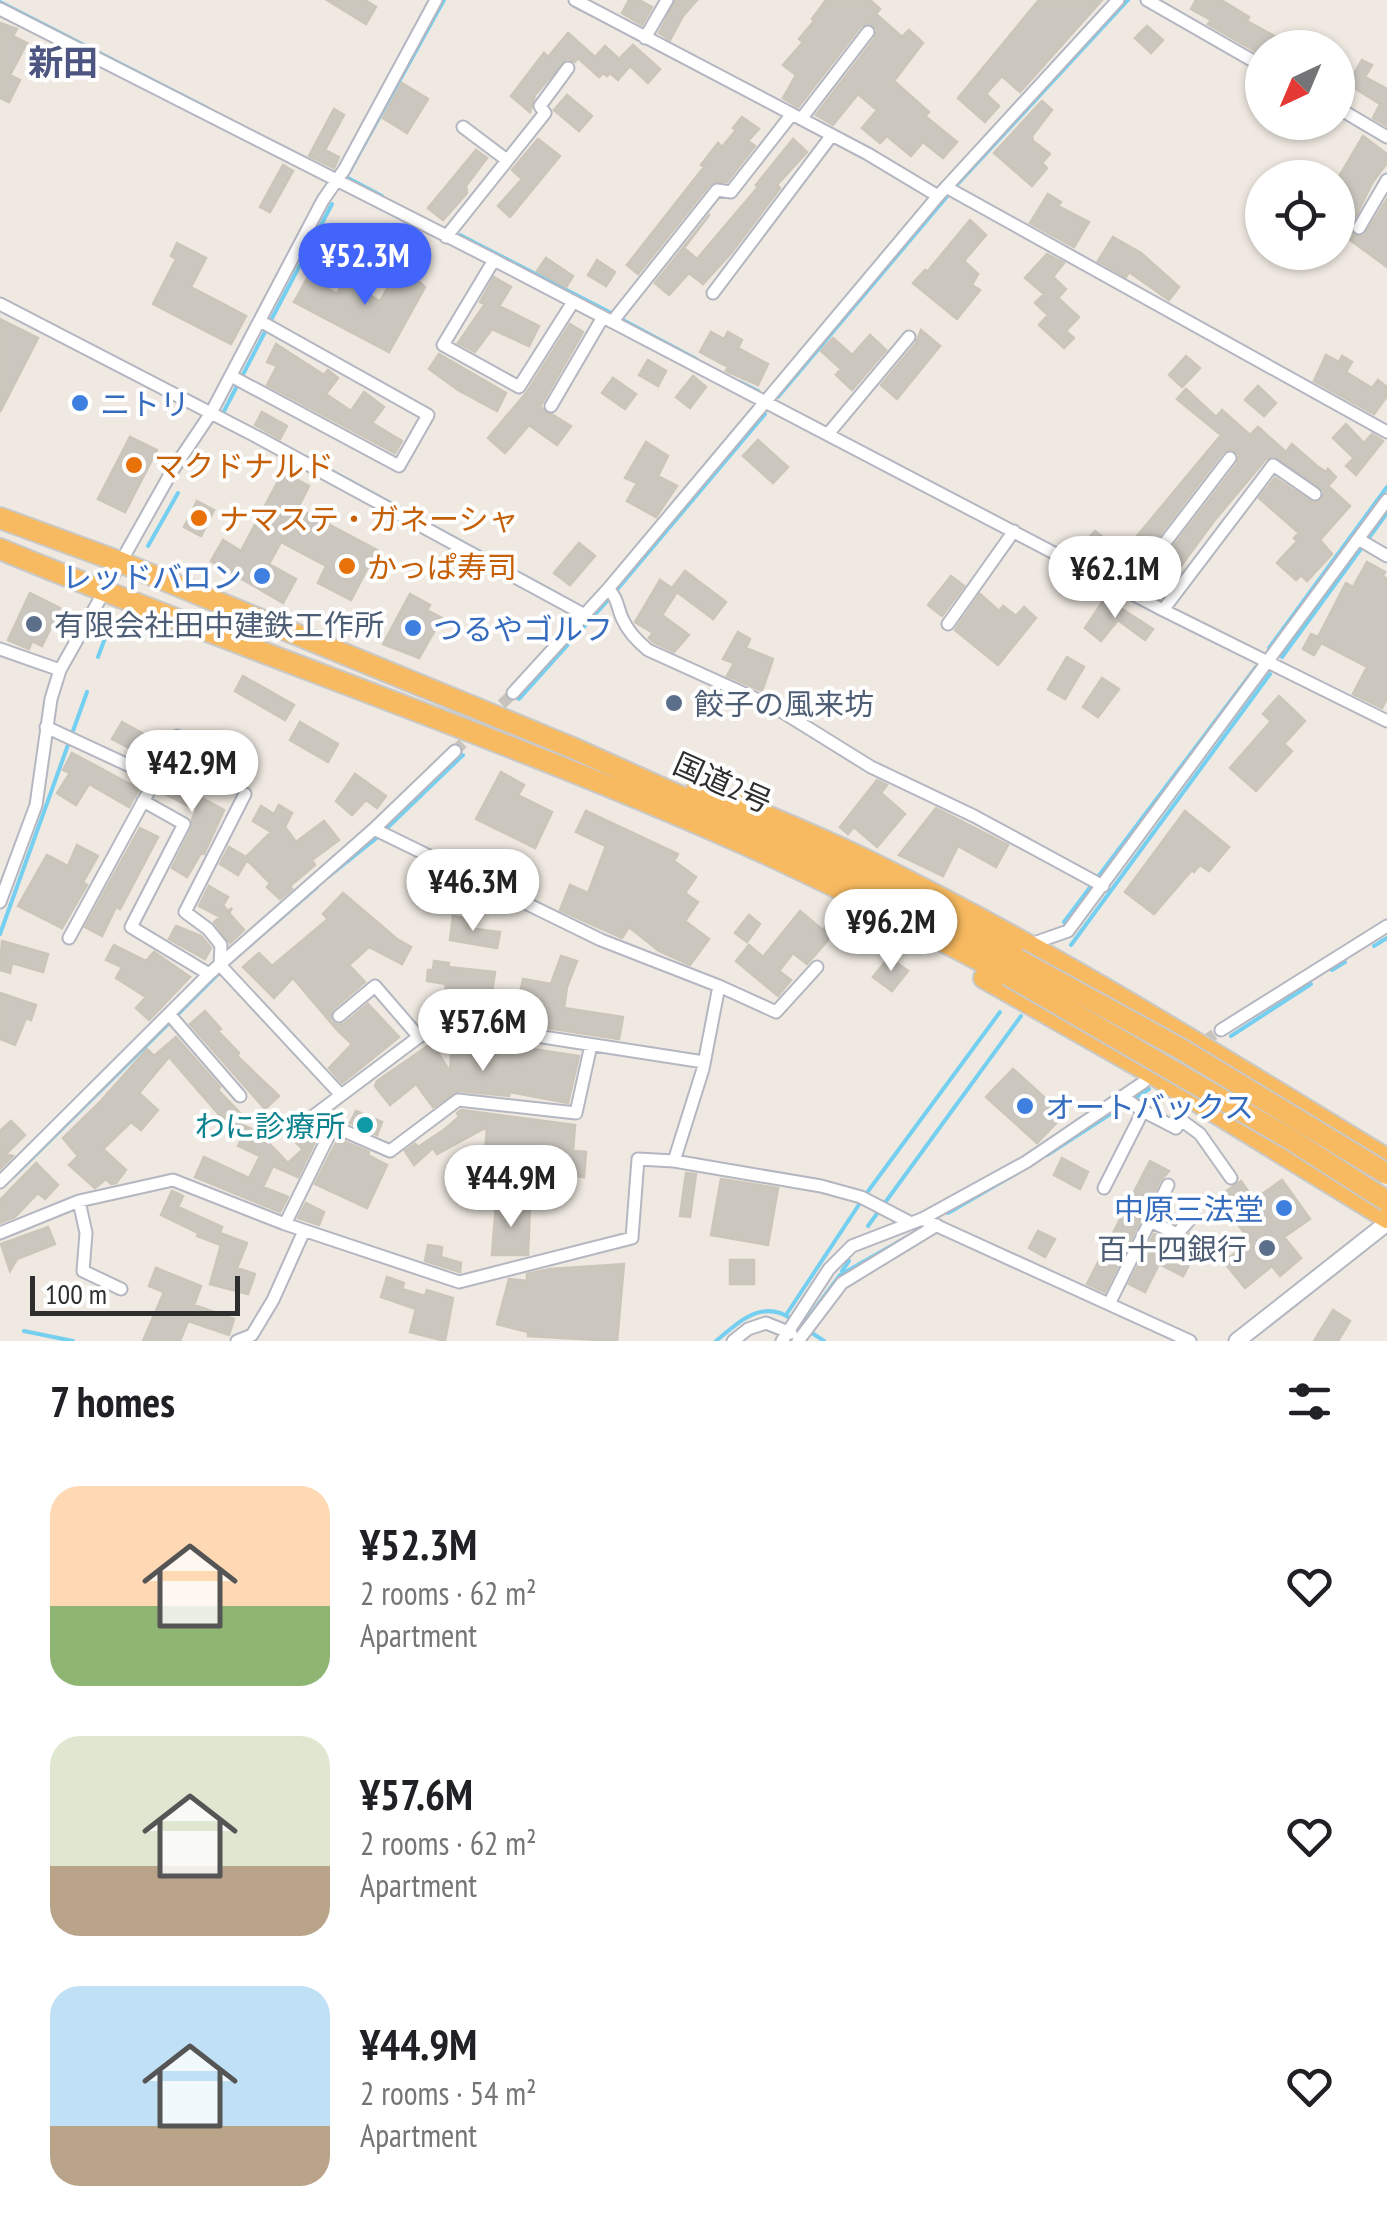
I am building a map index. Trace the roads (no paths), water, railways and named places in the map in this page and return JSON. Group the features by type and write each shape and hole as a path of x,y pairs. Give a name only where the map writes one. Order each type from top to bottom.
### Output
{"highway":[{"name":"国道2号","path":"0,518 120,562 573,748 859,878 1182,1049 1387,1174"},
{"name":"国道2号","path":"0,550 540,758 850,894 1017,960 1387,1201"},
{"path":"716,832 743,856 1001,986 1067,1024 1387,1220"},
{"path":"1017,960 1106,988 1387,1159"}],"street":[{"path":"0,902 37,799 46,727 60,670 172,471 237,378 336,181 436,0"},
{"path":"575,0 947,192 1387,432"},
{"path":"645,38 666,0"},
{"path":"514,693 611,592 763,402 1118,0"},
{"path":"1146,0 1245,56"},
{"path":"0,9 573,302 612,318 763,402 1163,610 1387,721"},
{"path":"551,406 612,318 717,190 732,192 868,32"},
{"path":"446,236 545,112 540,106 568,68"},
{"path":"1355,118 1387,136"},
{"path":"463,127 507,160"},
{"path":"713,293 832,136"},
{"path":"1359,228 1387,180"},
{"path":"494,260 443,345 519,388 573,302"},
{"path":"0,304 585,615"},
{"path":"237,378 399,466 428,415 266,324"},
{"path":"828,434 909,337"},
{"path":"1128,591 1230,458"},
{"path":"1163,610 1273,466 1315,494"},
{"path":"1017,960 1068,931 1098,883 1363,543 1387,500"},
{"path":"948,624 1014,531"},
{"path":"1363,543 1387,556"},
{"path":"611,592 632,636 648,650 776,708 871,767 1098,883"},
{"path":"0,649 60,670"},
{"path":"46,727 156,778"},
{"path":"70,938 177,736"},
{"path":"0,1182 172,1017 209,974 223,968 379,832 456,751"},
{"path":"246,794 185,912 221,944 223,968 341,1095"},
{"path":"143,801 184,824 131,927 209,974"},
{"path":"379,832 600,940 776,1012 817,967"},
{"path":"1221,1030 1387,926"},
{"path":"340,1016 375,986 419,1037"},
{"path":"674,1161 704,1062 720,986"},
{"path":"172,1017 240,1096"},
{"path":"591,1044 576,1114 458,1100 390,1151 312,1117 440,1021 591,1044 704,1062"},
{"path":"733,1341 766,1322 797,1332 835,1262 852,1246 917,1221 1026,1162 1126,1100 1144,1082"},
{"path":"1126,1100 1176,1128 1181,1120 1200,1134 1231,1178"},
{"path":"1104,1188 1144,1111"},
{"path":"285,1224 333,1127"},
{"path":"0,1233 79,1201 172,1180 304,1231 460,1282 632,1238 638,1159 674,1161 822,1186 863,1198 936,1225 1190,1341"},
{"path":"1109,1304 1168,1186"},
{"path":"79,1201 86,1234 83,1271 121,1289"},
{"path":"1150,1221 1177,1234 1194,1215"},
{"path":"1237,1341 1387,1220"},
{"path":"815,1305 853,1274 936,1225"},
{"path":"237,1341 252,1334 259,1323 304,1231"}],"waterway":[{"path":"348,174 444,0"},
{"path":"955,187 1128,0"},
{"path":"0,2 207,108"},
{"path":"348,178 382,196"},
{"path":"778,397 949,194"},
{"path":"270,322 332,204"},
{"path":"460,235 613,314"},
{"path":"621,319 696,359"},
{"path":"222,415 266,330"},
{"path":"740,382 758,391"},
{"path":"615,592 765,414"},
{"path":"304,456 559,595"},
{"path":"1269,648 1387,487"},
{"path":"148,546 178,493"},
{"path":"1282,657 1387,513"},
{"path":"519,699 609,599"},
{"path":"98,657 111,622"},
{"path":"1064,922 1256,667"},
{"path":"1071,945 1270,674"},
{"path":"0,934 87,692"},
{"path":"386,829 463,755"},
{"path":"328,877 379,836"},
{"path":"249,946 317,887"},
{"path":"1374,946 1387,938"},
{"path":"1332,970 1345,962"},
{"path":"177,1015 223,969"},
{"path":"1231,1036 1311,984"},
{"path":"786,1315 866,1194 1000,1012"},
{"path":"868,1226 1021,1016"},
{"path":"13,1177 170,1022"},
{"path":"1047,1155 1149,1089"},
{"path":"948,1213 1017,1173"},
{"path":"800,1329 840,1275 907,1237"},
{"path":"842,1271 849,1261"},
{"path":"716,1341 743,1320 762,1312 772,1311 793,1320"},
{"path":"24,1331 73,1341"},
{"path":"809,1331 824,1341"}],"tunnel":[{"path":"455,751 513,693"},
{"path":"1164,1068 1221,1030"}],"place":[{"name":"ニトリ","path":"80,403"},
{"name":"マクドナルド","path":"134,465"},
{"name":"ナマステ・ガネーシャ","path":"199,518"},
{"name":"かっぱ寿司","path":"347,566"},
{"name":"レッドバロン","path":"262,576"},
{"name":"有限会社田中建鉄工作所","path":"34,624"},
{"name":"つるやゴルフ","path":"413,628"},
{"name":"餃子の風来坊","path":"674,703"},
{"name":"オートバックス","path":"1025,1106"},
{"name":"わに診療所","path":"365,1125"},
{"name":"中原三法堂","path":"1284,1208"},
{"name":"百十四銀行","path":"1267,1248"}],"district":[{"name":"新田","path":"63,62"}]}
